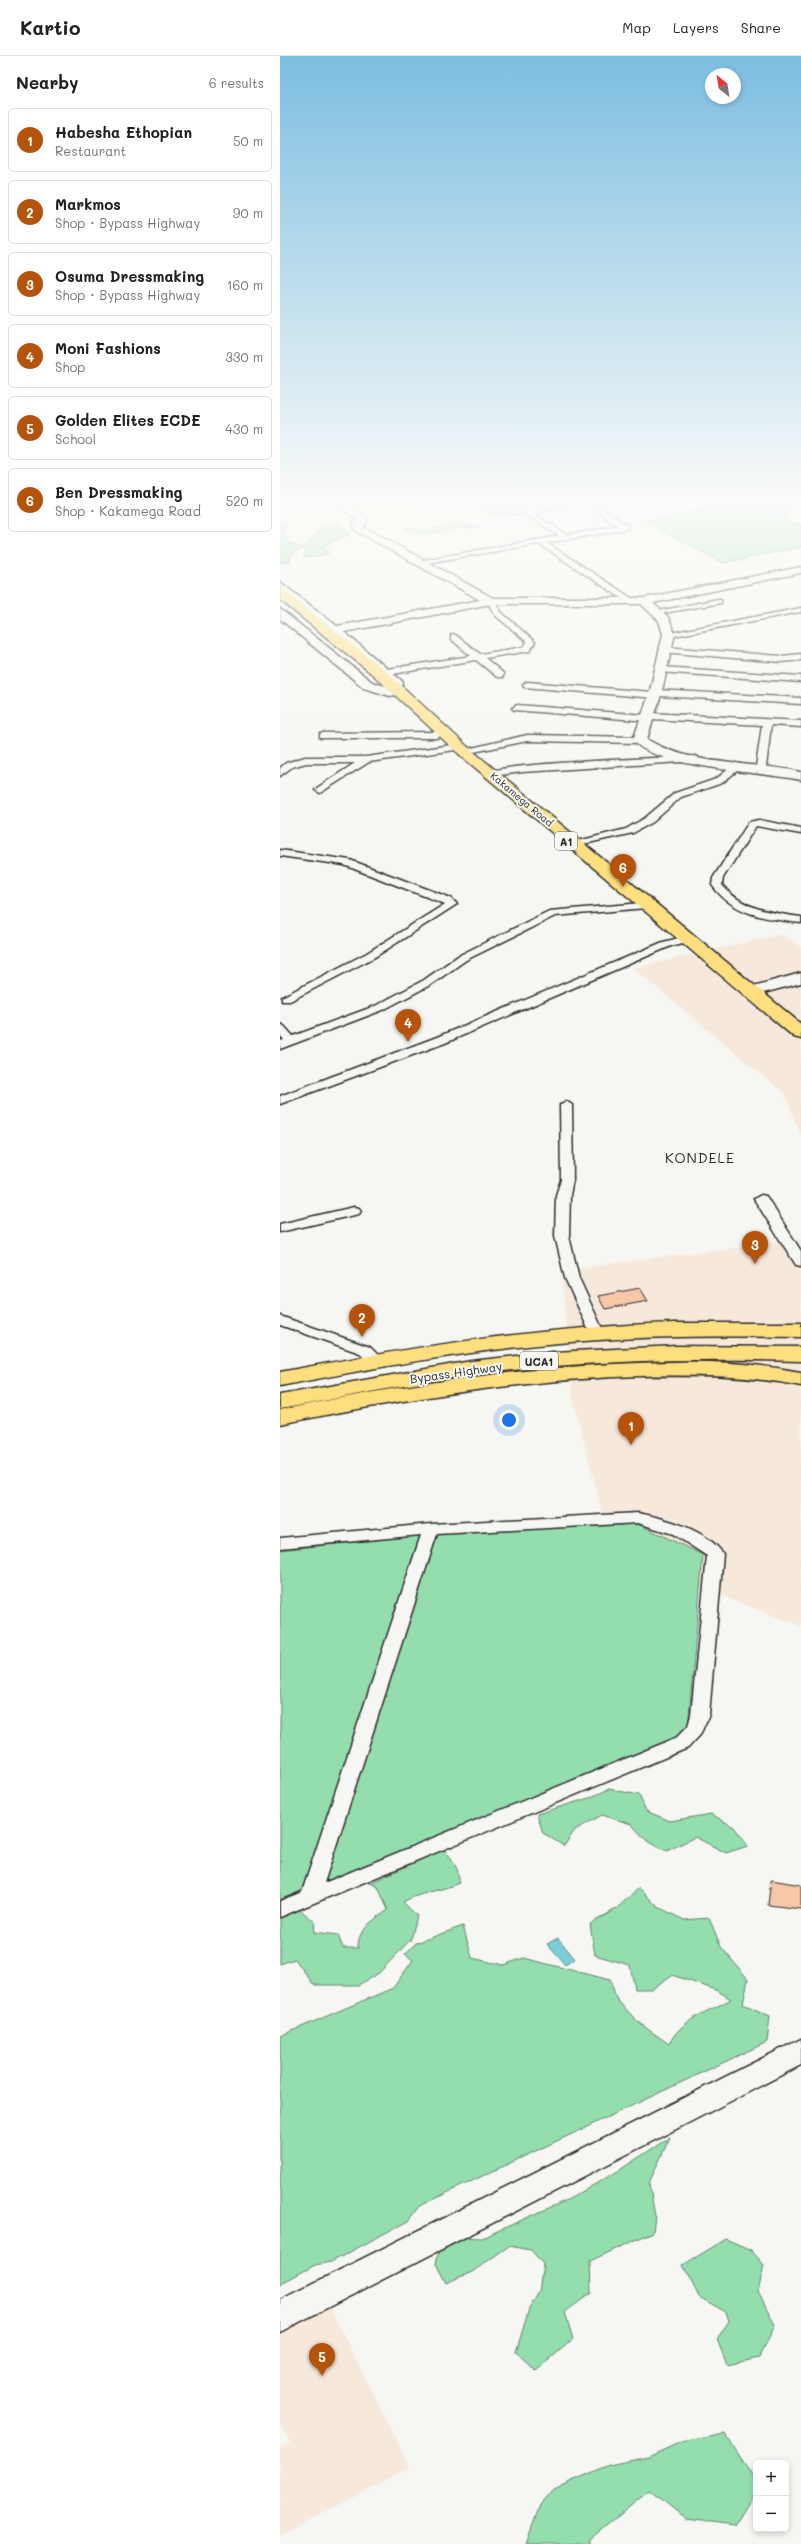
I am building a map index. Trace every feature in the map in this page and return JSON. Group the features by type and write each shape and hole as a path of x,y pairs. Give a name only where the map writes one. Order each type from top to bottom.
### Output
{"main road":[{"name":"Kakamega Road","path":"302,617 335,639"},
{"name":"Kakamega Road","path":"308,617 335,639 458,750 801,1040"},
{"name":"Kakamega Road","path":"394,692 437,734 492,773 801,1033"},
{"path":"280,1380 376,1360 512,1341 596,1333 718,1329 801,1330"},
{"name":"Bypass Highway","path":"280,1394 522,1356 595,1350 801,1345"},
{"name":"Bypass Highway","path":"280,1402 472,1368 593,1356 735,1352 801,1354"},
{"path":"280,1418 432,1387 599,1369 743,1369 801,1378"}],"street":[{"path":"285,617 368,686 394,692 397,682 387,672 335,639 312,617"},
{"path":"335,639 425,617"},
{"path":"387,672 522,651 530,645 531,642 503,617"},
{"path":"640,740 656,694 669,634 662,617"},
{"path":"669,634 762,617"},
{"path":"454,637 500,675"},
{"path":"665,650 781,659 801,657"},
{"path":"661,670 801,679"},
{"path":"527,685 656,694 801,701"},
{"path":"517,708 648,717 801,724"},
{"path":"761,767 767,723"},
{"path":"323,736 437,734"},
{"path":"280,773 289,765 305,760 366,760 458,750 527,738 640,740 662,754 695,760 761,767 801,776"},
{"path":"320,790 366,760"},
{"path":"492,773 523,769 695,760"},
{"path":"575,843 629,831 649,820 678,795 719,781 739,765"},
{"path":"801,831 759,823 753,824 718,878 717,885 730,899 751,911 768,916 801,920"},
{"path":"280,854 346,862 447,900 452,904 371,955 286,999"},
{"path":"280,1028 286,1043 388,1004 424,984 462,958 553,913 642,906"},
{"path":"280,1100 441,1040 668,944 683,940"},
{"path":"752,991 801,978"},
{"path":"566,1105 567,1180 563,1194 562,1236 572,1278 596,1333"},
{"path":"761,1199 801,1262"},
{"path":"280,1228 354,1211"},
{"path":"280,1320 365,1350 376,1360"},
{"path":"280,1543 431,1529 638,1518 661,1522 704,1544 715,1554 697,1727 682,1743 280,1909"},
{"path":"310,1896 431,1529"},
{"path":"280,2317 801,2051"}],"shaded area":[{"path":"782,934 801,947 801,1135 785,1094 633,968"},
{"path":"801,1239 801,1626 701,1588 615,1560 573,1399 561,1270"},
{"path":"328,2304 410,2467 280,2536 280,2449 290,2443 280,2424 280,2328"}],"green space":[{"path":"638,1524 703,1555 688,1727 672,1741 280,1907 280,1550 442,1533"},
{"path":"609,1789 639,1795 646,1811 670,1821 711,1814 734,1827 748,1846 726,1853 695,1837 667,1851 647,1841 631,1824 602,1815 575,1830 564,1846 543,1833 537,1814 589,1798"},
{"path":"444,1849 453,1860 457,1869 459,1883 416,1896 403,1902 417,1916 411,1939 379,1973 358,1985 314,1985 295,1959 280,1964 280,1918 299,1909 315,1922 314,1932 338,1935 343,1948 358,1948 361,1935 367,1925 388,1910 378,1887 370,1883"},
{"path":"639,1888 658,1907 684,1920 709,1918 721,1947 748,1979 743,2004 770,2016 767,2042 419,2206 408,2221 331,2262 315,2265 280,2284 280,2036 393,1988 413,1960 405,1954 416,1943 463,1926 472,1958 503,1965 524,1958 610,1980 617,2000 639,2023 669,2044 674,2035 688,2022 704,2012 731,1999 716,1990 672,1975 652,1989 635,1989 630,1965 595,1955 590,1924 616,1909"},
{"path":"670,2137 649,2183 655,2216 653,2232 590,2261 591,2293 565,2312 573,2339 536,2371 516,2352 529,2309 539,2292 543,2264 531,2250 509,2246 472,2272 446,2283 436,2264 442,2236 482,2238 571,2198 618,2171"},
{"path":"726,2239 751,2250 764,2265 758,2291 775,2325 759,2358 727,2365 717,2339 729,2321 726,2312 699,2297 683,2265"},
{"path":"725,2434 753,2476 753,2495 735,2525 686,2519 650,2490 590,2539 590,2544 526,2544 540,2505 554,2489 609,2465 648,2457 681,2442"}],"water":[{"path":"558,1938 575,1959 565,1965 547,1944"}],"building":[{"path":"640,1288 648,1301 605,1309 598,1296"},
{"path":"771,1880 801,1885 801,1909 768,1905"}],"place":[{"name":"Ben Dressmaking","path":"623,887"},
{"name":"Moni Fashions","path":"408,1042"},
{"name":"Osuma Dressmaking","path":"755,1264"},
{"name":"Markmos","path":"362,1337"},
{"name":"Habesha Ethopian","path":"631,1445"},
{"name":"Golden Elites ECDE","path":"322,2376"}],"district":[{"name":"KONDELE","path":"700,1157"}]}
